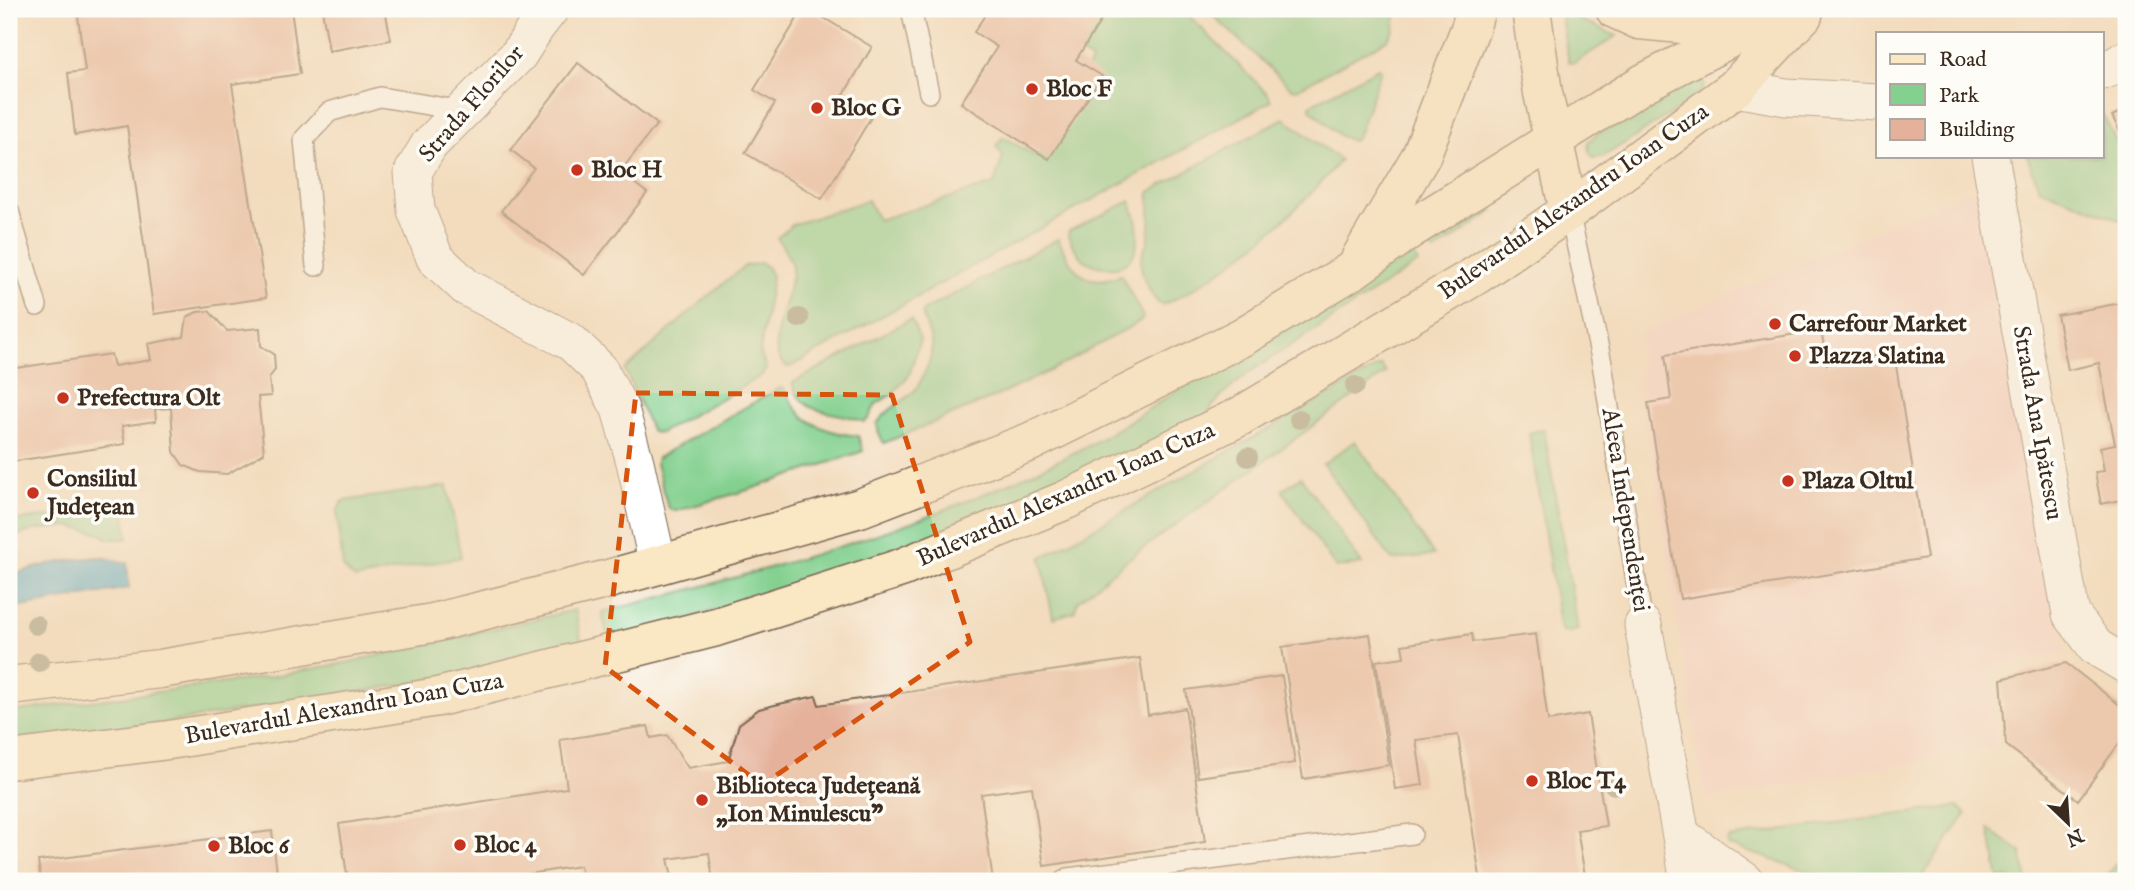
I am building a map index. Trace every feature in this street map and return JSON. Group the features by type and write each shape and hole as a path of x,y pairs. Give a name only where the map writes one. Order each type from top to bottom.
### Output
{"main road":[{"path":"1353,270 1421,156 1476,9"},
{"name":"Aleea Independenței","path":"1531,9 1543,93 1569,211"},
{"path":"1615,9 1639,19 1746,30"},
{"path":"9,686 160,669 433,623 658,565 860,508 1030,442 1242,337 1353,270 1409,230 1644,83 1746,30 1807,12"},
{"name":"Bulevardul Alexandru Ioan Cuza","path":"9,760 169,740 438,697 716,626 901,568 1066,500 1239,417 1466,281 1569,211 1735,88 1807,12"}],"street":[{"name":"Strada Florilor","path":"550,9 519,54 429,145 413,172 416,210 435,258 466,287 570,342 599,369 620,409 658,565"},
{"path":"2104,70 2126,59"},
{"path":"1735,88 1786,97 1876,102"},
{"name":"Strada Ana Ipătescu","path":"1990,158 2071,614 2096,647 2126,665"},
{"name":"Aleea Independenței","path":"1643,625 1689,881"},
{"path":"1682,836 1745,881"}],"lane":[{"path":"911,9 929,93"},
{"path":"316,266 304,139 330,112 380,97 463,111"},
{"path":"9,211 37,306"},
{"name":"Aleea Independenței","path":"1569,211 1602,363 1643,625"},
{"path":"1064,881 1068,878 1412,834"}],"highlighted area":[{"path":"636,393 892,395 970,642 762,785 605,667"}],"shaded area":[{"path":"1980,186 2066,652 1990,668 1996,747 1705,800 1641,388 1640,333"}],"green space":[{"path":"1085,9 1182,9 1268,94 1271,101 788,367 780,359 776,349 792,267 777,238 792,225 868,200 878,220 994,184 1003,156 996,146 1003,137 1038,157 1092,60 1063,42"},
{"path":"1206,9 1397,9 1394,29 1387,40 1297,89 1291,88"},
{"path":"1564,12 1617,36 1574,63 1569,62 1561,18"},
{"path":"1378,68 1381,70 1357,138 1353,141 1340,136 1310,109 1310,105"},
{"path":"1698,81 1705,86 1694,98 1602,157 1593,158 1588,142 1598,133 1682,86"},
{"path":"2104,117 2126,161 2126,222 2039,188 2028,158 2104,158"},
{"path":"1284,118 1340,160 1301,204 1257,243 1203,283 1161,305 1150,291 1141,266 1150,229 1149,192"},
{"path":"1491,200 1494,206 1492,212 1434,252 1425,237"},
{"path":"1130,201 1137,223 1138,239 1134,254 1124,264 1113,267 1094,265 1083,259 1068,236 1069,231"},
{"path":"1058,239 1069,260 1081,274 1098,280 1121,275 1143,317 1142,320 1060,366 997,396 884,443 877,424 916,389 929,363 932,349 922,314 924,310"},
{"path":"1410,247 1418,263 1250,372 1222,395 1196,426 1034,506 609,645 602,612 727,580 852,543 913,522 1033,473 1117,429"},
{"path":"761,263 768,268 772,277 760,351 766,369 761,376 660,433 652,432 625,370 745,266"},
{"path":"911,319 920,340 909,375 892,394 876,404 864,422 812,408 797,395 792,383"},
{"path":"1381,365 1386,373 1127,560 1078,601 1074,612 1053,618 1041,558"},
{"path":"779,388 784,389 798,410 812,423 835,432 858,436 863,451 751,489 676,511 671,510 667,505 657,458"},
{"path":"1544,429 1578,630 1563,633 1559,625 1529,433"},
{"path":"1355,441 1434,555 1392,560 1323,464"},
{"path":"1301,477 1362,564 1336,568 1282,490"},
{"path":"447,486 461,557 355,579 343,568 337,511 343,501"},
{"path":"124,508 128,539 108,539 99,533 68,526 34,530 9,538 9,521"},
{"path":"575,610 583,649 488,671 9,748 9,712 268,677 350,662"},
{"path":"1958,806 1966,814 1919,881 1837,881 1727,845 1728,838"},
{"path":"1989,829 2021,852 2027,881 1999,879"},
{"path":"2126,852 2126,881 2103,881"}],"water":[{"path":"100,557 127,563 129,588 9,609 9,577 53,563"}],"building":[{"path":"77,9 291,9 300,74 232,84 266,298 154,314 127,126 75,135 68,73 85,71"},
{"path":"322,9 385,9 391,40 329,51"},
{"name":"Bloc G","path":"803,9 809,9 872,47 843,96 873,114 822,199 745,153 775,103 754,90"},
{"name":"Bloc F","path":"989,9 1108,9 1076,60 1102,76 1049,159 961,103 997,47 974,32"},
{"name":"Bloc H","path":"578,63 657,124 620,172 647,193 584,275 501,211 534,168 511,150"},
{"path":"2126,109 2126,144 2112,116"},
{"path":"2126,302 2126,499 2101,504 2095,472 2104,471 2100,447 2115,444 2099,363 2068,370 2057,315"},
{"path":"209,311 227,331 260,328 261,346 274,354 275,370 269,378 271,396 258,397 264,453 227,474 200,472 183,465 174,452 171,408 155,409 156,421 122,426 125,444 9,462 9,369 111,354 114,366 151,360 148,344 184,337 187,317 197,312"},
{"name":"Plaza Oltul","path":"1821,330 1827,364 1894,353 1927,558 1680,599 1648,403 1671,399 1665,355"},
{"path":"1370,634 1389,765 1303,779 1282,647"},
{"path":"1472,634 1473,642 1536,634 1548,721 1588,714 1606,826 1577,830 1586,881 1463,881 1480,877 1458,735 1416,740 1423,785 1395,789 1376,661 1404,657 1402,645"},
{"path":"1140,658 1148,715 1185,708 1205,842 1044,866 1032,787 981,794 993,881 713,881 709,853 668,859 673,881 583,881 580,866 484,881 348,881 339,824 567,788 560,740 648,726 651,738 667,735 688,768 728,761 739,724 759,709 779,704 816,696 819,705"},
{"path":"2066,663 2126,710 2126,734 2078,800 2006,745 2001,679"},
{"path":"1282,676 1295,763 1198,777 1186,690"},
{"name":"Bloc 6","path":"272,831 278,881 41,881 38,861"}],"place":[{"name":"Bloc F","path":"1032,89"},
{"name":"Bloc G","path":"817,108"},
{"name":"Bloc H","path":"577,170"},
{"name":"Carrefour Market","path":"1775,324"},
{"name":"Plazza Slatina","path":"1795,356"},
{"name":"Prefectura Olt","path":"63,398"},
{"name":"Plaza Oltul","path":"1788,481"},
{"name":"Consiliul Județean","path":"33,493"},
{"name":"Bloc T4","path":"1532,781"},
{"name":"Biblioteca Județeană „Ion Minulescu”","path":"702,800"},
{"name":"Bloc 4","path":"460,845"},
{"name":"Bloc 6","path":"214,846"}]}
